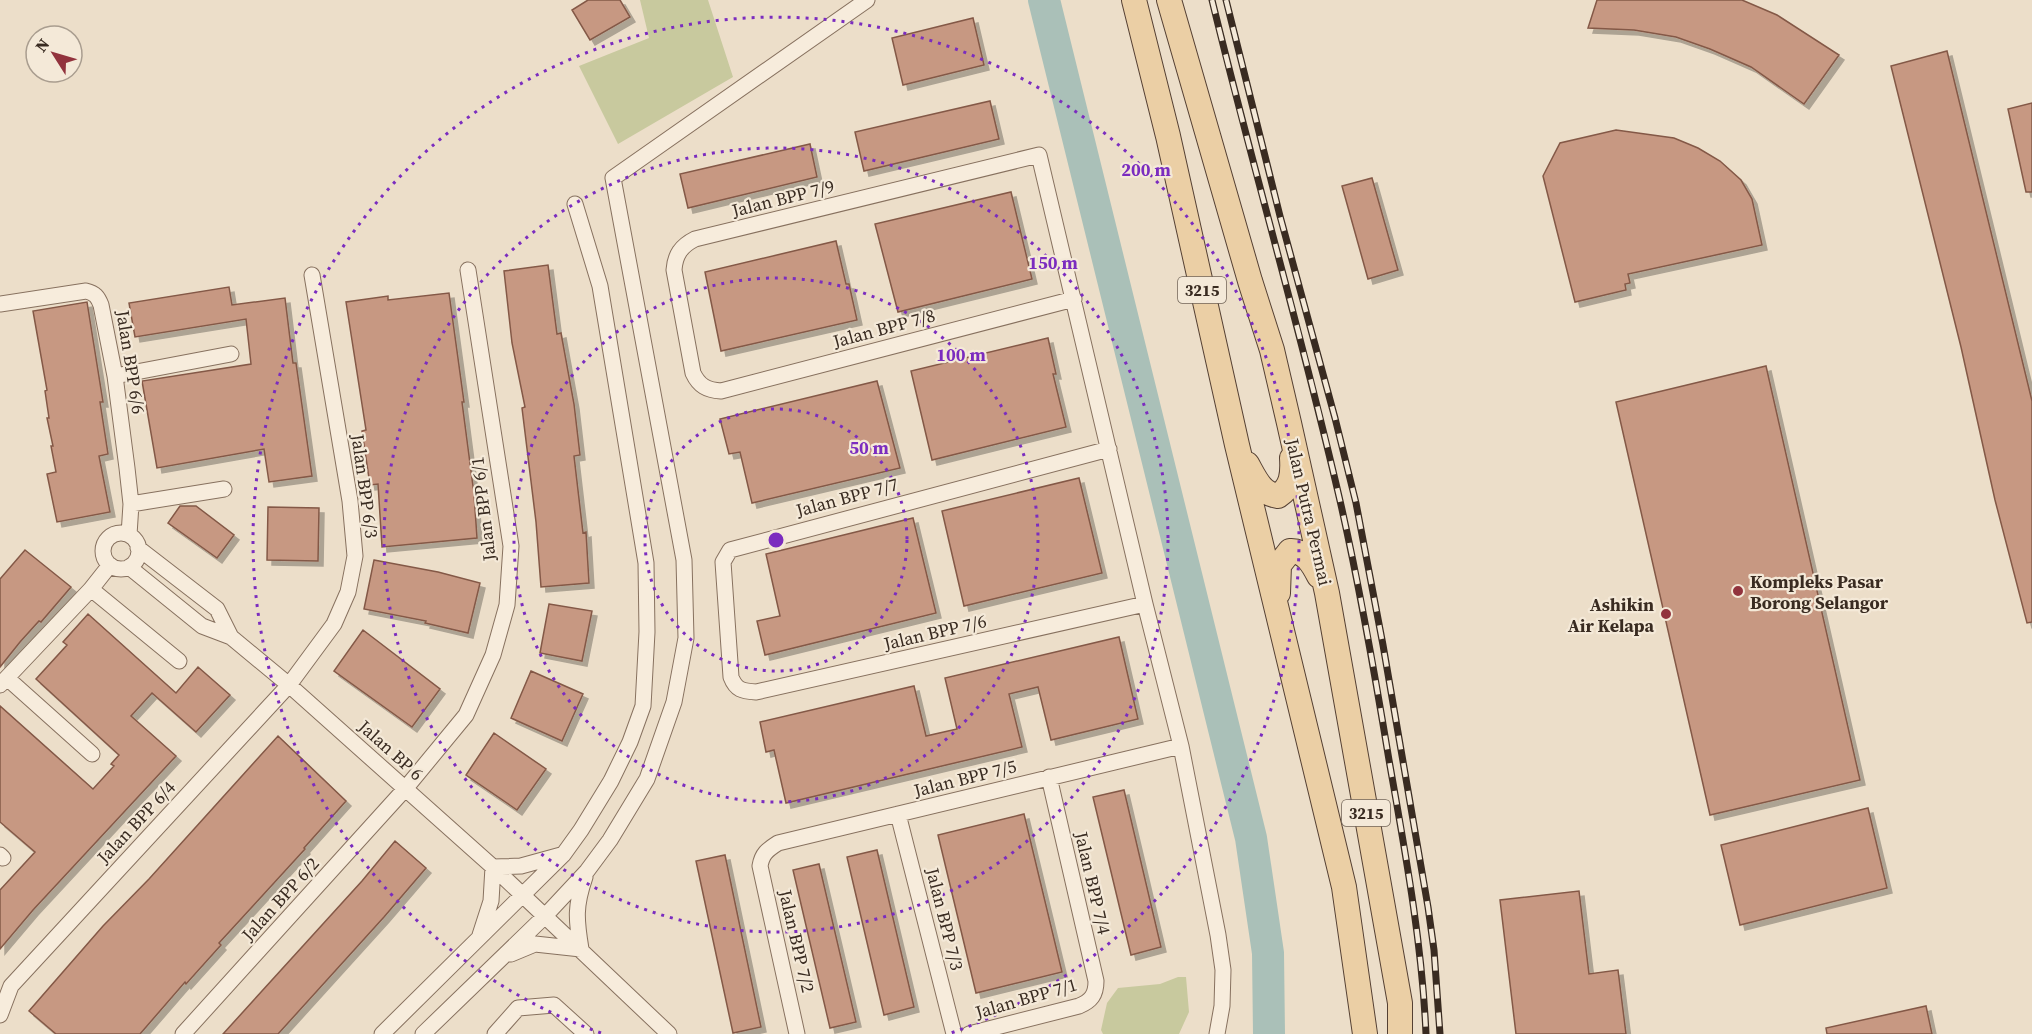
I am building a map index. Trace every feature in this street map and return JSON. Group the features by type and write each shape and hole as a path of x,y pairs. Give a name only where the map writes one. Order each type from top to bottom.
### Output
{"main road":[{"name":"3215","path":"1134,0 1168,136 1237,445 1344,887 1365,1034"},
{"name":"Jalan Putra Permai","path":"1169,0 1272,350 1327,593 1400,1003 1400,1034"},
{"path":"1237,445 1259,484 1267,493 1278,496 1288,487 1293,474 1289,423"},
{"path":"1279,620 1279,565 1290,551 1298,550 1305,554 1315,568 1327,593"}],"street":[{"path":"423,1034 545,916 587,871 610,840 647,779 674,702 686,638 684,560 613,178 867,0"},
{"name":"Jalan BPP 7/9","path":"704,388 693,373 674,270 674,261 679,250 686,244 695,239 1039,155 1074,299"},
{"path":"382,1034 562,855 581,830 611,781 630,742 643,706 647,632 646,564 600,286 575,204"},
{"name":"Jalan BPP 6/1","path":"405,789 466,715 493,655 507,605 511,546 468,270"},
{"name":"Jalan BPP 6/3","path":"289,685 334,624 348,592 355,556 350,501 312,275"},
{"name":"Jalan BPP 6/6","path":"0,304 76,292 93,293 98,297 115,376 131,504 129,535"},
{"path":"1074,299 1145,604 1181,746 1218,934 1223,970 1217,1034"},
{"name":"Jalan BPP 7/8","path":"704,388 721,391 1074,299"},
{"path":"115,376 231,354"},
{"name":"Jalan BPP 7/7","path":"735,686 731,677 723,562 730,550 1109,449"},
{"path":"131,504 224,489"},
{"path":"138,548 136,559 129,567 122,569 110,566 103,554 105,542 116,534 129,535 134,538 138,548 217,609 231,637"},
{"path":"93,754 4,682 110,566"},
{"path":"129,567 202,626 231,637"},
{"path":"173,602 188,586"},
{"path":"91,589 179,661"},
{"name":"Jalan BPP 7/6","path":"735,686 745,692 756,692 1145,604"},
{"name":"Jalan BP 6","path":"231,637 289,685 493,867 669,1034"},
{"name":"Jalan BPP 6/4","path":"0,1015 11,986 289,685"},
{"name":"Jalan BPP 7/5","path":"762,855 778,843 1181,746"},
{"name":"Jalan BPP 7/4","path":"1049,777 1096,981 1093,997"},
{"name":"Jalan BPP 6/2","path":"183,1034 405,789"},
{"name":"Jalan BPP 7/3","path":"898,814 954,1034"},
{"path":"479,938 491,901 493,867 520,866 562,855"},
{"name":"Jalan BPP 7/2","path":"762,855 760,866 798,1034"},
{"path":"499,960 535,944 581,949 577,923 578,900 587,871"},
{"name":"Jalan BPP 7/1","path":"969,1034 1079,1006 1093,997"},
{"path":"495,1034 518,1008 554,1005 586,1034"}],"green space":[{"path":"640,0 708,0 733,77 618,144 579,66 649,38"},
{"path":"1178,977 1186,977 1189,1012 1179,1034 1103,1034 1101,1030 1107,1003 1118,988 1160,984"}],"building":[{"path":"588,0 620,0 630,17 590,40 572,10"},
{"path":"1597,0 1742,0 1777,15 1839,55 1804,104 1751,67 1676,37 1634,30 1588,28"},
{"path":"973,18 984,65 903,85 892,38"},
{"path":"1947,51 2032,401 2032,622 2027,623 1995,500 1961,347 1891,66"},
{"path":"990,101 999,139 864,171 855,132"},
{"path":"2032,103 2032,192 2026,192 2008,109"},
{"path":"1616,130 1674,138 1720,161 1741,180 1752,199 1762,245 1628,274 1630,283 1625,284 1626,290 1575,302 1543,176 1560,143"},
{"path":"810,144 817,177 688,208 680,174"},
{"path":"1372,178 1398,270 1368,279 1342,186"},
{"path":"1011,192 1032,279 898,312 875,224"},
{"path":"836,241 857,320 721,351 705,272"},
{"path":"548,265 557,334 561,333 574,404 580,455 574,456 583,533 586,532 589,583 541,587 536,522 522,408 525,407 512,343 504,271"},
{"path":"229,287 232,305 285,298 293,363 296,363 312,476 269,482 264,449 157,468 142,381 251,364 246,319 135,337 129,303"},
{"path":"449,293 464,402 462,402 474,494 477,538 382,547 378,484 370,485 362,431 366,430 346,302 388,296 388,300"},
{"path":"87,302 103,402 100,402 108,454 99,456 110,512 57,522 47,474 56,472 47,418 49,418 45,391 47,390 33,311"},
{"path":"1048,338 1056,374 1053,374 1066,427 932,460 911,371"},
{"name":"Kompleks Pasar Borong Selangor","path":"1766,366 1860,780 1710,815 1616,402"},
{"path":"877,381 900,468 752,503 740,452 729,454 720,419"},
{"path":"1079,478 1102,573 964,606 942,511"},
{"path":"180,506 196,506 234,535 217,558 168,523"},
{"path":"268,507 319,508 318,561 267,560"},
{"path":"913,518 936,613 765,655 757,621 780,616 766,554"},
{"path":"25,550 71,587 0,667 0,579"},
{"path":"374,560 438,572 480,583 468,633 425,623 426,621 364,609"},
{"path":"549,604 592,611 582,661 540,653"},
{"path":"88,614 176,693 198,667 230,695 196,732 152,693 131,716 176,756 33,910 0,949 0,890 35,852 0,822 0,706 93,789 114,766 111,764 119,755 36,679 67,645 63,642"},
{"path":"363,630 440,689 412,727 334,671"},
{"path":"1119,637 1138,719 1051,740 1038,687 1009,694 1022,747 786,803 774,750 766,752 760,722 914,686 926,736 957,729 945,678"},
{"path":"531,671 583,694 562,741 511,718"},
{"path":"494,733 546,769 517,810 466,775"},
{"path":"278,736 346,801 140,1034 56,1034 29,1011 103,926 149,879"},
{"path":"1124,790 1161,947 1131,955 1093,797"},
{"path":"1868,808 1887,888 1740,925 1721,845"},
{"path":"1024,814 1062,972 976,993 938,835"},
{"path":"395,841 426,868 384,917 278,1034 223,1034 362,881"},
{"path":"877,850 914,1007 884,1015 847,857"},
{"path":"725,855 761,1027 733,1033 696,861"},
{"path":"819,864 856,1022 830,1028 793,870"},
{"path":"1579,891 1589,974 1618,970 1626,1034 1516,1034 1500,900"},
{"path":"1926,1006 1932,1034 1827,1034 1826,1028"}],"waterway":[{"path":"1044,0 1251,838 1268,953 1269,1034"}],"railway":[{"path":"1212,0 1310,378 1355,568 1412,897 1421,965 1426,1034"},
{"path":"1226,0 1356,503 1428,907 1434,950 1440,1034"}],"place":[{"name":"Kompleks Pasar Borong Selangor","path":"1738,591"},
{"name":"Ashikin Air Kelapa","path":"1666,614"}]}
